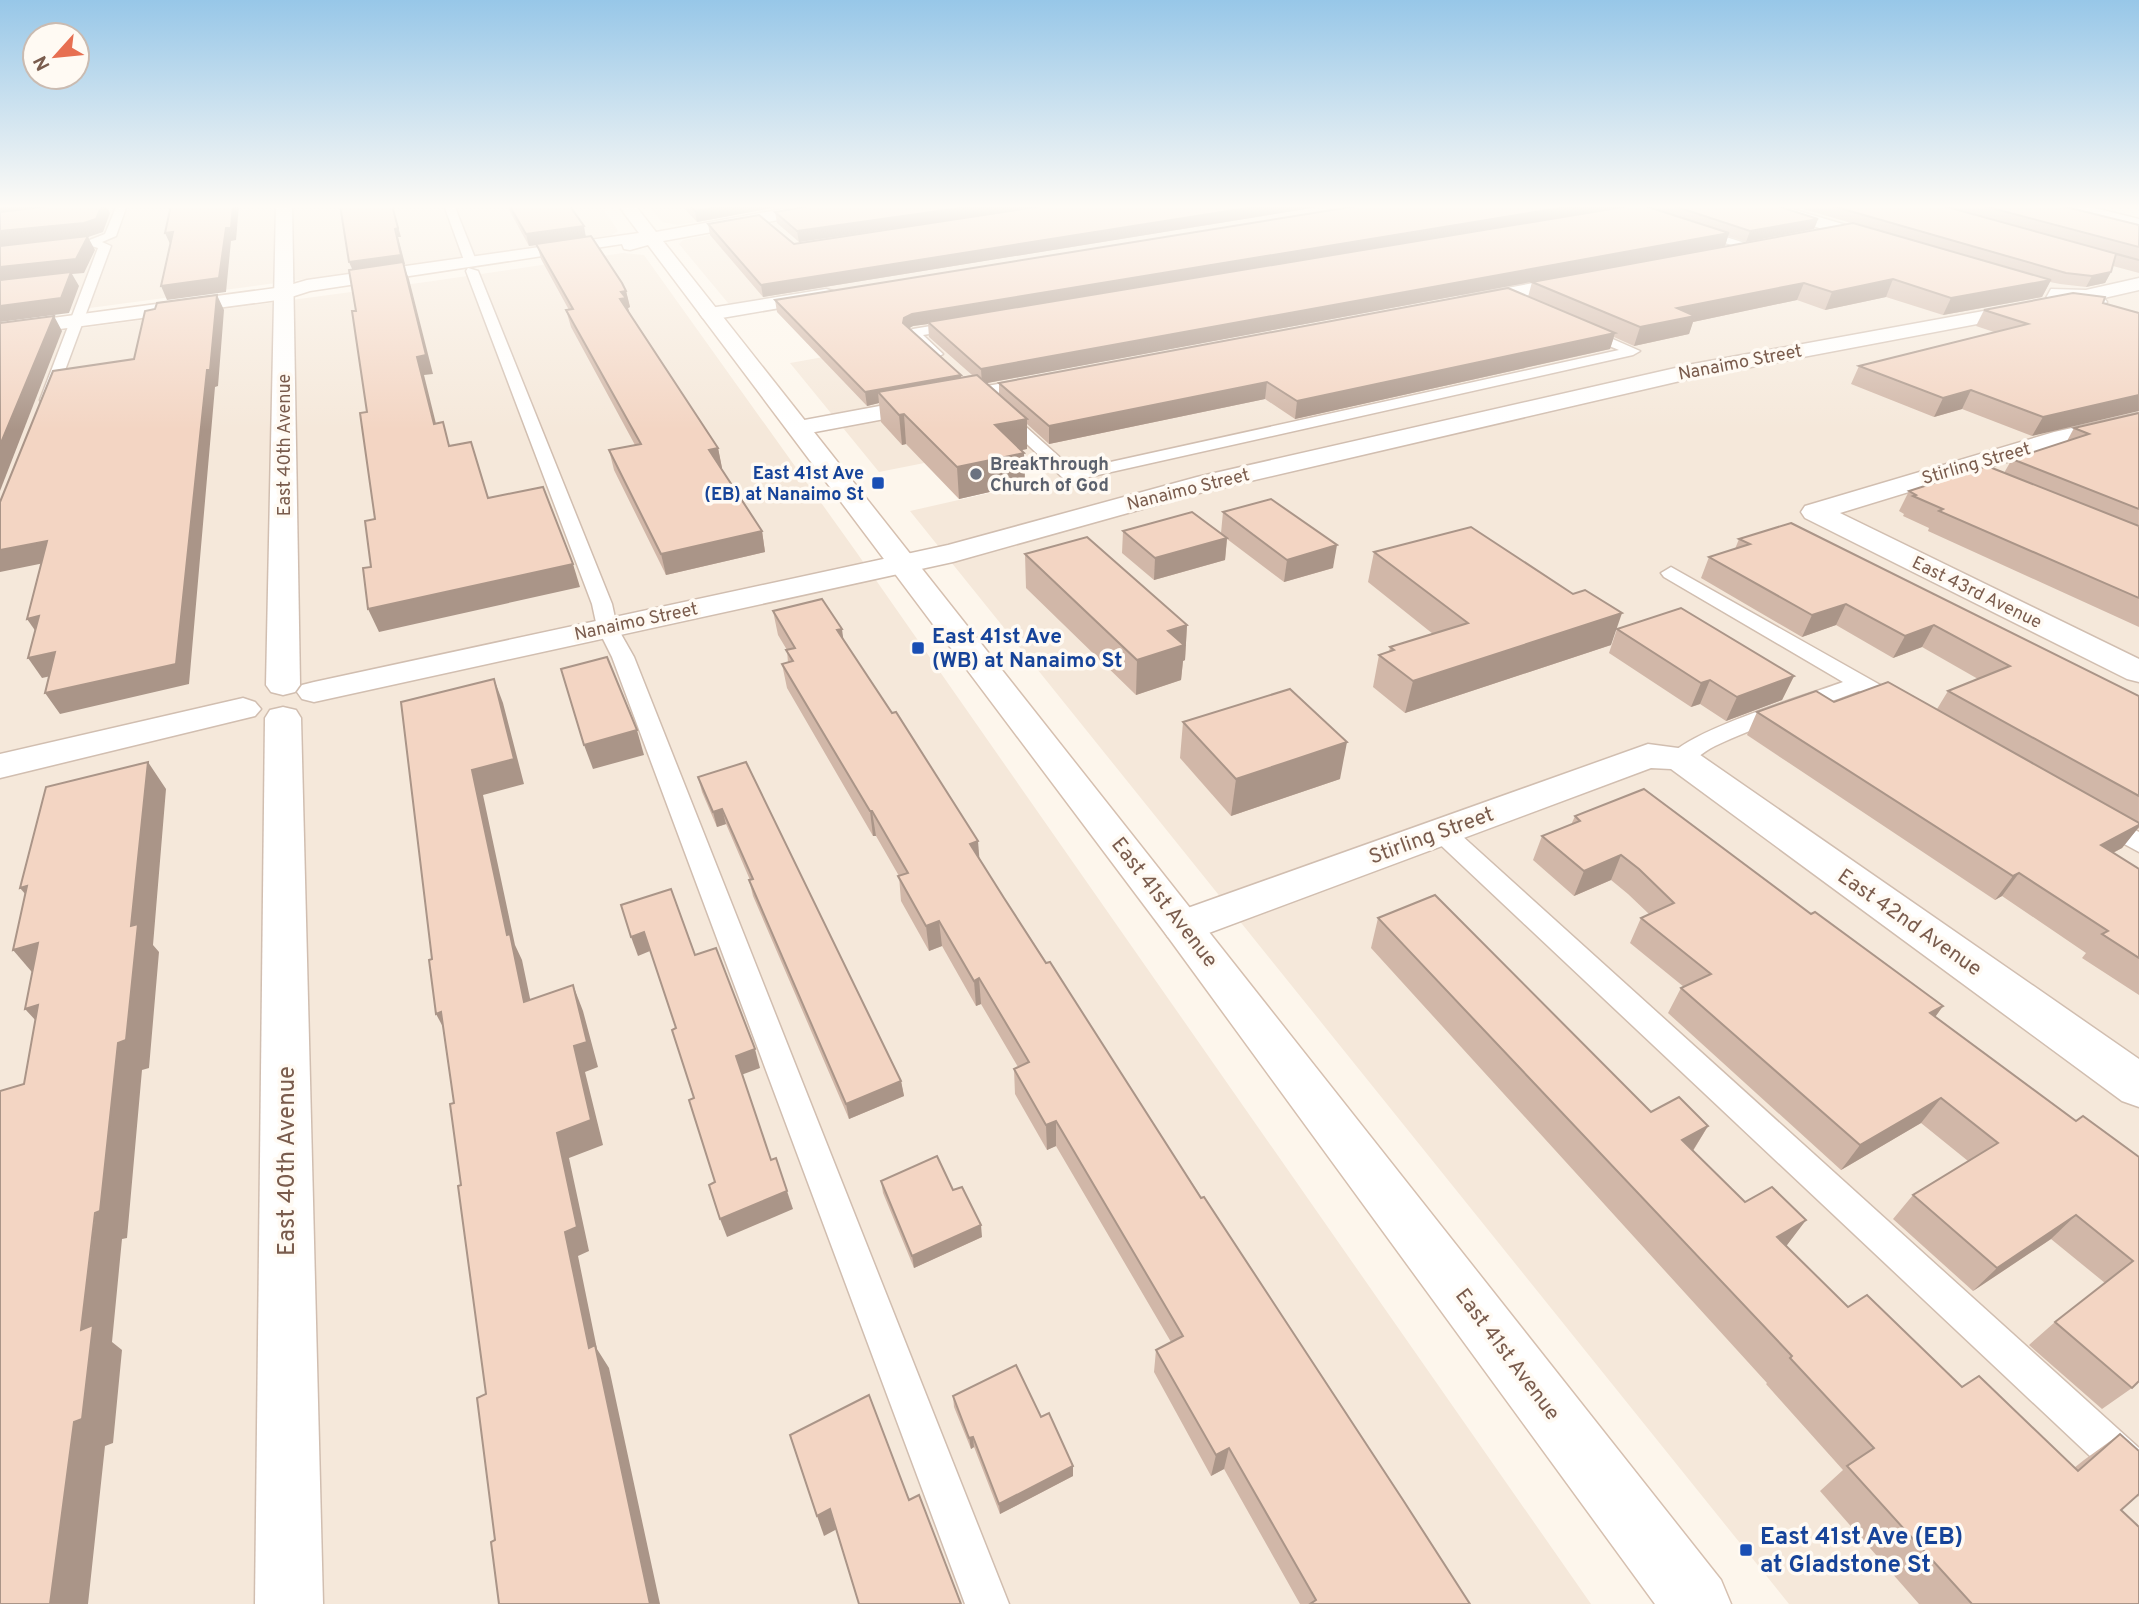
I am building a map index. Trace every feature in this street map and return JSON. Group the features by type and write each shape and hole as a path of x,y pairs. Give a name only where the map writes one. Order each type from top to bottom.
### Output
{"street":[{"name":"East 40th Avenue","path":"285,280 281,701 289,1604"},
{"path":"0,331 285,293 306,294 393,280"},
{"name":"East 41st Avenue","path":"684,280 1183,926 1697,1604"},
{"path":"1447,305 1580,280"},
{"name":"Nanaimo Street","path":"0,766 607,627 953,553 1196,485 1679,374 2139,284"},
{"path":"710,314 844,292"},
{"path":"2068,296 2114,310"},
{"path":"799,429 975,389 1077,376"},
{"name":"Stirling Street","path":"1815,512 1955,468 2139,420"},
{"path":"2087,432 2129,448"},
{"name":"East 43rd Avenue","path":"1815,512 2139,672"},
{"name":"Stirling Street","path":"1183,926 1648,756 1680,758"},
{"name":"East 42nd Avenue","path":"1680,758 2139,1086"}],"lane":[{"path":"40,419 77,321 87,280"},
{"path":"477,280 603,604 607,627 628,670 988,1604"},
{"path":"1502,295 1532,308"},
{"path":"951,367 913,333 981,321"},
{"path":"975,389 1071,476 1633,351 1570,324"},
{"path":"1955,468 1980,478"},
{"path":"1671,573 1921,718"},
{"path":"1680,758 1706,741 1860,683"},
{"path":"2078,808 2139,843"},
{"path":"1441,831 2139,1475"}],"shaded area":[{"path":"0,280 299,280 0,320"},
{"path":"662,280 857,553 1591,1604 0,1604 0,339 426,282"},
{"path":"709,280 2139,280 2139,1604 1789,1604 910,511 1051,479 1015,445 879,472 790,363 913,341 853,287 741,305 728,303"}],"building":[{"path":"0,280 68,280 61,298 0,306"},
{"path":"162,280 206,280 161,286"},
{"path":"351,280 407,280 426,355 417,357 434,424 443,422 449,446 471,442 488,498 543,487 573,564 368,609 363,568 371,567 365,521 375,519 360,413 367,412 352,311 356,311"},
{"path":"556,280 620,280 626,291 621,292 626,298 620,299 718,448 709,450 762,531 661,554 609,450 641,444 566,310 573,309"},
{"path":"757,280 793,280 761,285"},
{"path":"900,280 1121,280 912,314 904,318 903,323 961,375 865,392 775,300"},
{"path":"1183,280 1471,280 981,369 928,322"},
{"path":"1889,280 1832,292 1804,283 1677,308 1695,316 1640,327 1532,282"},
{"path":"1896,280 2051,280 1951,298"},
{"path":"1508,288 1615,333 1297,401 1267,382 1049,426 999,383"},
{"path":"2073,293 2105,297 2103,303 2139,313 2139,395 2043,417 1971,390 1943,398 1859,366 2028,324 1984,310"},
{"path":"217,295 176,664 45,693 55,652 28,658 39,616 27,619 47,541 0,550 0,502 53,371 134,359 145,311 155,309 157,303"},
{"path":"54,316 0,445 0,323"},
{"path":"977,375 1027,419 995,425 1024,453 957,467 904,414 899,415 878,392"},
{"path":"2139,413 2139,509 2012,459 2089,434 2074,428"},
{"path":"1987,466 2139,526 2139,598 1939,511 1943,509 1913,496 1916,495 1909,491"},
{"path":"1271,499 1337,545 1287,560 1223,512"},
{"path":"1192,512 1227,538 1155,558 1123,531"},
{"path":"1791,523 2139,696 2139,796 1948,691 2010,666 1934,625 1905,636 1846,604 1812,615 1709,557 1750,544 1739,539"},
{"path":"1471,527 1573,594 1585,590 1622,613 1413,681 1379,655 1394,650 1390,647 1468,623 1374,552"},
{"path":"1087,537 1187,625 1168,631 1184,645 1137,660 1025,554"},
{"path":"822,599 842,629 837,630 892,713 896,712 978,841 970,844 1004,898 1046,963 1050,962 1201,1198 1204,1197 1470,1604 1310,1604 1316,1600 1229,1448 1216,1455 1156,1350 1183,1336 1056,1121 1046,1125 1014,1069 1029,1062 979,978 974,981 939,921 926,926 898,876 908,873 782,664 793,661 786,650 795,648 773,611"},
{"path":"1681,608 1794,676 1737,697 1710,680 1701,683 1617,629"},
{"path":"607,657 637,730 584,745 561,669"},
{"path":"494,679 514,759 472,770 524,1002 573,985 587,1042 574,1046 591,1120 557,1133 577,1227 565,1232 589,1348 595,1345 650,1604 499,1604 491,1542 495,1540 477,1398 486,1394 458,1186 461,1185 450,1104 454,1103 441,1012 436,1014 429,960 432,959 401,702"},
{"path":"1888,682 2139,823 2101,845 2139,869 2139,958 2102,934 2108,931 2019,873 2013,876 1757,712 1816,691 1834,702"},
{"path":"1290,689 1347,742 1236,779 1183,722"},
{"path":"148,762 131,926 138,924 126,1040 118,1043 100,1211 95,1213 81,1330 93,1325 82,1419 74,1422 50,1604 0,1604 0,1091 24,1084 38,1005 25,1009 38,943 13,950 27,886 20,888 46,787"},
{"path":"746,762 901,1081 846,1104 749,880 753,879 722,809 713,812 698,777"},
{"path":"1644,789 1811,914 1815,912 1943,1006 1930,1013 2076,1121 2083,1116 2139,1157 2139,1381 2132,1388 2055,1322 2133,1261 2076,1215 1997,1268 1913,1195 1998,1143 1941,1098 1860,1145 1681,988 1711,974 1641,918 1674,903 1621,855 1584,871 1542,836 1580,821 1575,816"},
{"path":"671,889 695,955 716,948 755,1049 736,1056 771,1160 776,1158 787,1191 720,1219 709,1185 715,1182 689,1100 694,1098 672,1030 676,1028 644,932 631,937 621,905"},
{"path":"1435,895 1651,1112 1679,1097 1708,1126 1682,1140 1745,1202 1772,1187 1806,1220 1777,1237 1848,1307 1867,1295 1962,1387 1979,1376 2078,1471 2120,1434 2139,1451 2139,1494 2121,1510 2139,1527 2139,1604 1972,1604 1847,1466 1874,1448 1790,1358 1792,1356 1378,918"},
{"path":"937,1156 953,1190 962,1187 981,1225 912,1256 881,1181"},
{"path":"1016,1365 1041,1417 1049,1413 1073,1466 999,1504 973,1437 969,1438 953,1396"},
{"path":"869,1395 909,1500 919,1495 961,1604 859,1604 830,1509 817,1516 790,1435"}],"place":[{"name":"BreakThrough Church of God","path":"976,474"},
{"name":"East 41st Ave (EB) at Nanaimo St","path":"878,483"},
{"name":"East 41st Ave (WB) at Nanaimo St","path":"918,648"},
{"name":"East 41st Ave (EB) at Gladstone St","path":"1746,1550"}]}
